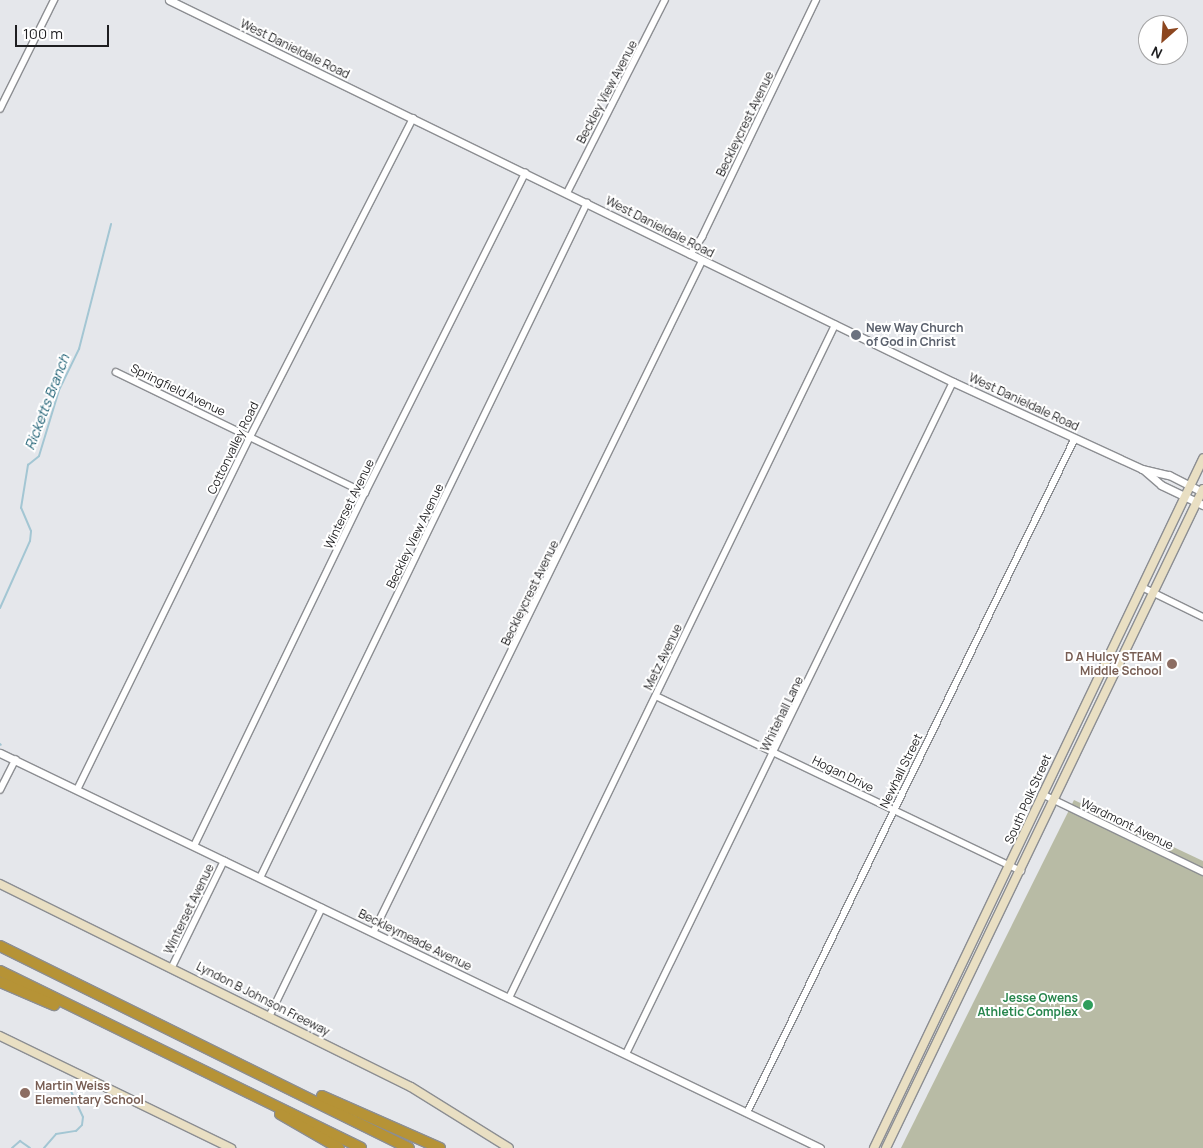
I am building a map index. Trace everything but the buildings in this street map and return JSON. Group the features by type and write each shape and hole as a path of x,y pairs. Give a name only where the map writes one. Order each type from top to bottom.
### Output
{"highway":[{"path":"0,944 256,1070 409,1148"},
{"path":"0,972 361,1148"},
{"path":"0,982 117,1029"},
{"path":"256,1070 359,1111 440,1148"},
{"path":"234,1087 339,1148"}],"main road":[{"name":"South Polk Street","path":"874,1148 1203,459"},
{"name":"South Polk Street","path":"886,1148 1021,871 1052,799 1152,592 1200,504 1203,491"},
{"path":"1102,670 1112,675"},
{"path":"1069,738 1080,743"},
{"name":"Lyndon B Johnson Freeway","path":"0,884 411,1086 509,1148"},
{"path":"942,1008 952,1013"},
{"path":"0,1036 231,1148"}],"street":[{"path":"0,109 54,0"},
{"name":"West Danieldale Road","path":"169,0 567,192 702,261 953,382 1142,468 1169,475 1203,491"},
{"name":"Beckley View Avenue","path":"567,192 666,0"},
{"name":"Beckleycrest Avenue","path":"690,255 702,237 816,0"},
{"name":"Cottonvalley Road","path":"77,790 250,437 413,118"},
{"name":"Winterset Avenue","path":"194,846 365,492 525,173"},
{"name":"Beckley View Avenue","path":"260,878 587,203"},
{"name":"Beckleycrest Avenue","path":"373,932 702,261"},
{"name":"Metz Avenue","path":"509,998 835,325"},
{"name":"Springfield Avenue","path":"116,372 365,492"},
{"name":"Whitehall Lane","path":"626,1054 953,382"},
{"name":"Newhall Street","path":"747,1113 1075,438"},
{"name":"West Danieldale Road","path":"1142,468 1161,485 1200,504"},
{"path":"1142,587 1203,616"},
{"name":"Hogan Drive","path":"656,696 1021,871"},
{"name":"Beckleymeade Avenue","path":"0,753 820,1148"},
{"path":"0,790 15,760"},
{"name":"Wardmont Avenue","path":"1042,794 1203,872"},
{"name":"Winterset Avenue","path":"172,967 224,861"},
{"path":"269,1017 322,908"}],"green space":[{"name":"Jesse Owens Athletic Complex","path":"1074,800 1203,861 1203,1148 901,1148"}],"waterway":[{"name":"Ricketts Branch","path":"0,608 30,541 31,531 21,508 28,465 39,456 59,390 79,349 111,224"},
{"name":"Ricketts Branch","path":"44,1148 56,1134 76,1131 82,1125 83,1117 71,1091"},
{"name":"Ricketts Branch","path":"12,1148 20,1141 30,1148"}],"place":[{"name":"New Way Church of God in Christ","path":"856,335"},
{"name":"D A Hulcy STEAM Middle School","path":"1172,664"},
{"name":"Jesse Owens Athletic Complex","path":"1088,1005"},
{"name":"Martin Weiss Elementary School","path":"25,1093"}]}
